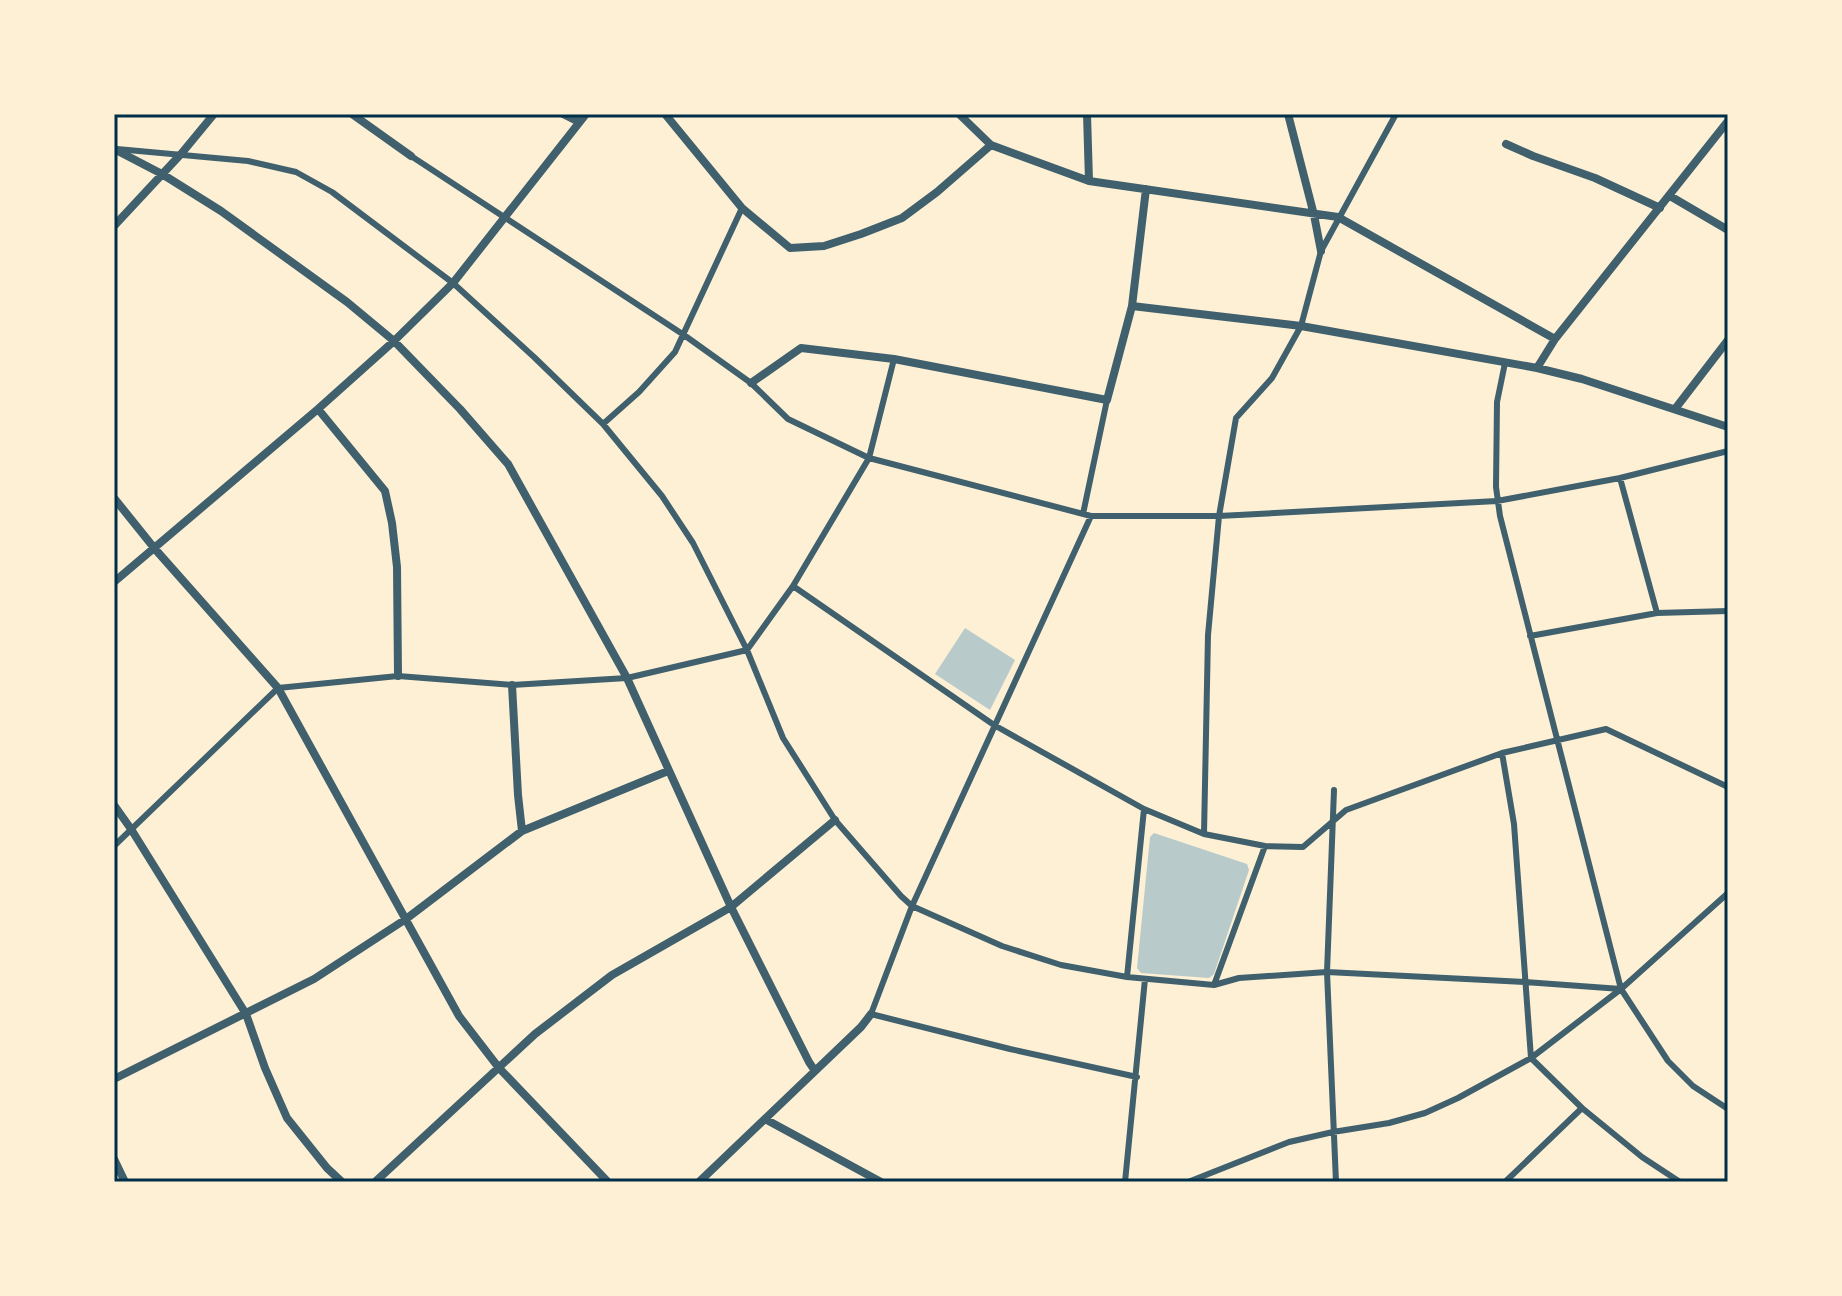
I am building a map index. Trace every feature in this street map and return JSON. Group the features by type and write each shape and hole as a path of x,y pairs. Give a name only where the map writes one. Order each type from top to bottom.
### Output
{"street":[{"path":"114,226 214,114"},
{"path":"352,114 684,335 751,383 788,419 869,458 1087,515 1219,516 1497,501 1620,478 1728,451"},
{"path":"563,114 579,122"},
{"path":"114,582 318,409 453,283 586,114"},
{"path":"665,114 742,208 790,248 824,246 902,218 991,145"},
{"path":"959,114 991,145 1089,181 1338,217 1555,339"},
{"path":"1087,114 1089,181"},
{"path":"1288,114 1321,251"},
{"path":"1204,834 1208,635 1219,516 1236,418 1272,378 1301,326 1321,251 1396,114"},
{"path":"1537,368 1555,339 1728,121"},
{"path":"1506,144 1595,178 1660,208"},
{"path":"114,149 248,161 296,172 332,192 453,283 535,358 603,424 662,496 693,543 747,650 783,738 835,820 912,906 1002,946 1061,965 1127,977 1214,985 1239,978 1327,972 1621,989"},
{"path":"114,149 162,174 221,211 347,302 394,341 508,464 627,678 731,907 815,1071"},
{"path":"699,1182 871,1014 912,906 1087,515 1107,400 1132,306 1146,189"},
{"path":"1670,196 1728,230"},
{"path":"603,424 639,392 675,352 742,208"},
{"path":"1132,306 1301,326 1537,368 1582,379 1728,427"},
{"path":"1675,409 1728,340"},
{"path":"751,383 801,348 894,359 1107,400"},
{"path":"114,846 278,688 398,676 512,685 627,678 747,650 793,586 869,458 894,359"},
{"path":"1505,363 1497,402 1497,501 1621,989 1668,1061 1693,1086 1728,1109"},
{"path":"318,409 385,491 397,567 398,676"},
{"path":"1620,478 1657,613"},
{"path":"114,498 278,688 459,1016 499,1068 608,1182"},
{"path":"793,586 994,725 1144,809 1204,834 1265,846 1303,847 1346,810 1502,753 1606,729 1728,787"},
{"path":"1530,636 1657,613 1728,611"},
{"path":"512,685 522,831"},
{"path":"1502,753 1514,824 1531,1058 1582,1108 1642,1157 1680,1182"},
{"path":"114,1079 314,979 406,919 522,831 668,771"},
{"path":"1334,790 1327,972 1336,1182"},
{"path":"114,805 246,1014 287,1118 342,1182"},
{"path":"1127,977 1144,809"},
{"path":"375,1182 535,1034 612,975 731,907 835,820"},
{"path":"1214,985 1265,846"},
{"path":"1188,1182 1289,1142 1389,1123 1425,1113 1458,1098 1531,1058 1621,989 1728,893"},
{"path":"1125,1182 1145,979"},
{"path":"871,1014 1137,1077"},
{"path":"1505,1182 1582,1108"},
{"path":"765,1119 881,1182"},
{"path":"114,1159 125,1182"}],"shaded area":[{"path":"965,628 1015,660 990,710 935,674"},
{"path":"1154,833 1247,864 1249,870 1214,974 1209,978 1141,973 1137,968 1150,837"}]}
